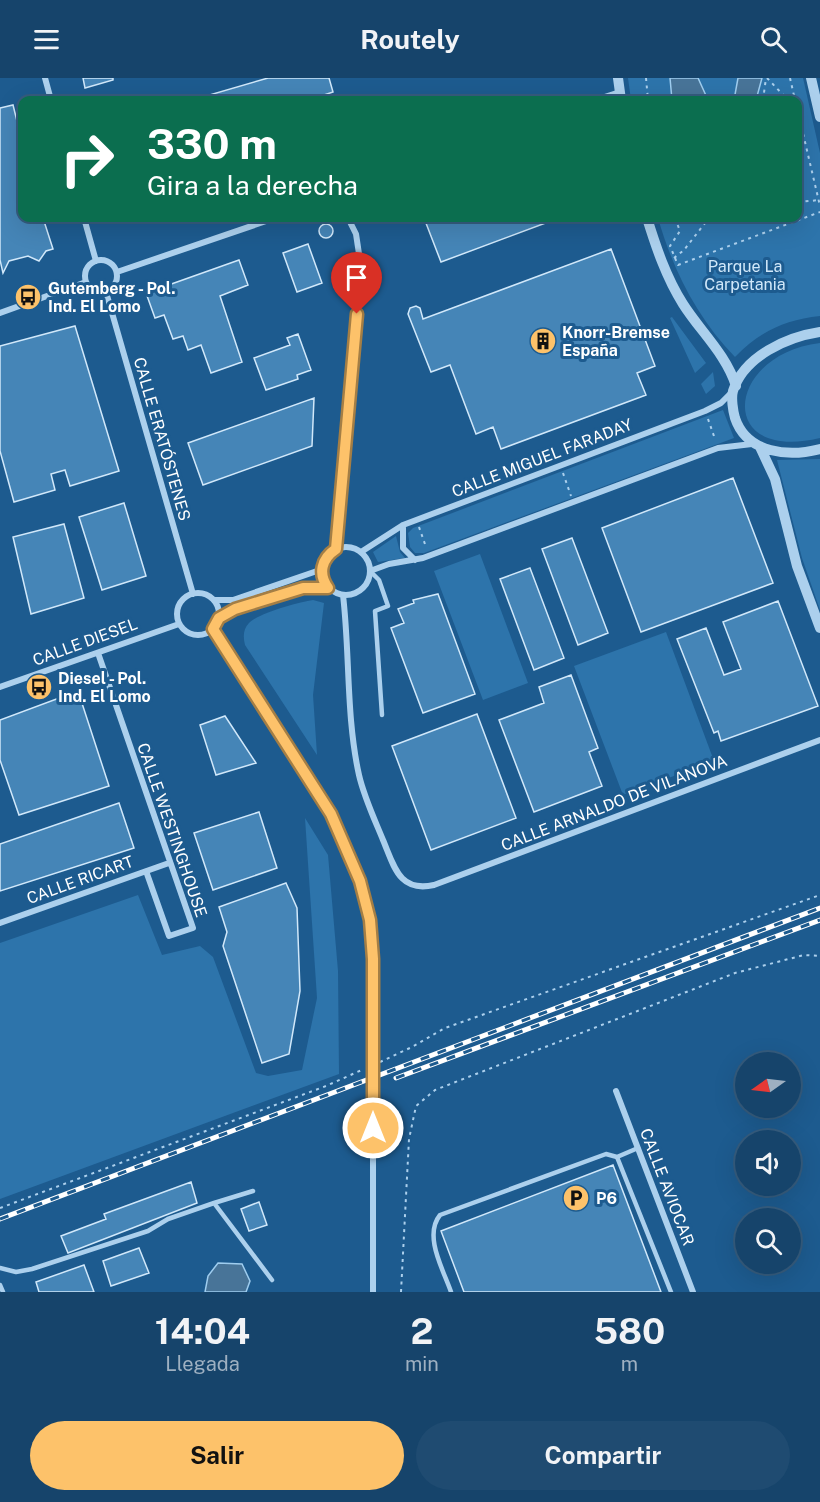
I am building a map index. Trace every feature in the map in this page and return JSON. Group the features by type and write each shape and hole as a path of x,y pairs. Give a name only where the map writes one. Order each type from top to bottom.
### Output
{"street":[{"path":"45,78 50,96"},
{"path":"618,78 621,96"},
{"path":"811,78 820,117"},
{"path":"85,222 96,261"},
{"path":"117,272 263,222"},
{"path":"336,549 361,267 356,234 350,222"},
{"path":"649,222 673,287 700,330 728,365 734,389 736,421 756,445 775,479 797,566 820,628"},
{"path":"96,261 106,261 117,272 116,282 106,292 93,290 86,282 88,267 96,261"},
{"path":"0,313 86,282"},
{"name":"CALLE ERATÓSTENES","path":"106,292 193,594"},
{"path":"734,389 756,359 801,335 820,332"},
{"name":"CALLE MIGUEL FARADAY","path":"361,552 416,520 705,411 721,403 734,389"},
{"path":"370,571 389,564 415,560 718,448 756,445 791,454 820,449"},
{"path":"404,525 403,548 415,560"},
{"path":"349,547 361,552 370,571 365,586 358,592 343,595 328,588 303,588 235,609 219,618 213,629 201,635 188,633 179,624 177,610 180,604 193,594 202,594 214,600 233,600 318,571 329,554 336,549 349,547"},
{"path":"322,567 322,578 328,588"},
{"name":"CALLE ARNALDO DE VILANOVA","path":"343,595 354,748 359,774 365,796 398,873 403,881 417,887 434,885 820,740"},
{"path":"214,600 219,618"},
{"name":"CALLE DIESEL","path":"0,687 179,624"},
{"path":"213,629 331,814 354,862 370,920 373,959 373,1292"},
{"name":"CALLE WESTINGHOUSE","path":"98,653 192,928 169,936 146,871"},
{"name":"CALLE RICART","path":"0,923 169,863"},
{"name":"CALLE AVIOCAR","path":"616,1091 693,1292"}],"lane":[{"path":"370,571 379,580 388,606 375,611 382,715"},
{"path":"452,1292 434,1243 435,1224 440,1215 606,1154 617,1156 638,1148"},
{"path":"617,1156 671,1292"},
{"path":"0,1268 16,1272 32,1269 148,1231 168,1219 253,1191"},
{"path":"214,1203 272,1280"},
{"path":"0,1285 3,1292"}],"path":[{"path":"646,78 648,96"},
{"path":"764,96 766,78"},
{"path":"766,78 784,96"},
{"path":"790,78 794,96"},
{"path":"802,129 820,206"},
{"path":"802,202 819,200"},
{"path":"802,219 820,212"},
{"path":"677,222 680,231 669,246 678,265 793,222"},
{"path":"678,256 706,222"},
{"path":"705,411 718,448"},
{"path":"560,465 573,502"},
{"path":"416,520 429,555"},
{"path":"380,1062 445,1028 820,895"},
{"path":"402,1292 409,1139 416,1106 435,1090 735,973 804,956 820,956"},
{"path":"0,1208 326,1086 369,1067"}],"green space":[{"name":"Parque La Carpetania","path":"628,78 803,78 820,153 820,316 795,320 774,328 754,340 735,357 698,310 679,275 659,222 802,222 802,96 630,96"},
{"path":"672,317 706,363 695,373 670,318"},
{"path":"820,343 820,438 786,442 762,435 749,422 745,404 751,384 765,366 789,351"},
{"path":"713,372 715,386 706,394 701,384"},
{"path":"723,410 734,438 424,553 415,553 410,547 408,533 413,528"},
{"path":"820,459 820,610 802,558 777,460"},
{"path":"396,536 400,552 405,558 378,562 373,552"},
{"path":"480,554 528,683 483,700 434,571"},
{"path":"313,600 324,603 313,695 317,755 245,645 244,636 247,625 261,615"},
{"path":"666,632 714,761 623,795 574,666"},
{"path":"305,818 328,855 338,971 339,1074 0,1199 0,943 138,895 162,955 200,946 213,957 256,1073 268,1076 302,1070 317,998"}],"shaded area":[{"path":"670,78 698,78 706,96 672,96"},
{"path":"738,78 762,78 757,96 735,96"},
{"path":"218,1263 242,1264 250,1281 246,1292 205,1292 208,1276"}],"building":[{"path":"83,78 113,78 113,80 85,88"},
{"path":"268,78 329,78 333,92 321,96 206,96"},
{"path":"13,105 18,125 18,222 44,222 53,249 46,251 39,261 28,256 9,261 3,273 0,260 0,108"},
{"path":"426,222 548,222 441,262"},
{"path":"326,224 331,226 333,231 331,236 326,238 321,236 319,231 321,226"},
{"path":"308,244 322,283 297,292 283,253"},
{"name":"Knorr-Bremse España","path":"611,249 655,366 637,373 646,395 501,449 493,427 476,434 450,365 431,372 408,314 410,308 416,306 420,308 423,319"},
{"path":"239,260 248,285 220,296 242,362 211,373 201,345 188,350 183,336 173,339 164,315 155,318 146,293"},
{"path":"75,326 119,471 70,486 65,470 51,474 55,490 14,502 0,451 0,346"},
{"path":"298,334 311,370 297,375 298,379 266,390 254,358 290,345 287,338"},
{"path":"314,398 312,446 203,485 188,443"},
{"path":"733,478 773,583 641,632 602,528"},
{"path":"124,503 146,576 102,590 79,517"},
{"path":"64,524 84,598 31,614 13,537"},
{"path":"572,538 608,633 578,645 542,549"},
{"path":"530,568 564,658 534,670 500,579"},
{"path":"438,594 475,694 423,713 391,628 404,623 398,609 414,603 413,600"},
{"path":"778,601 818,706 721,741 718,731 714,733 677,639 706,628 724,675 741,669 723,622"},
{"path":"571,675 598,748 589,752 602,786 534,812 499,720 544,703 539,687"},
{"path":"78,691 109,786 19,815 0,760 0,720"},
{"path":"477,714 516,818 431,850 392,746"},
{"path":"225,716 256,763 216,775 200,725"},
{"path":"119,803 134,848 0,891 0,844"},
{"path":"259,812 277,868 213,890 194,833"},
{"path":"286,883 297,908 300,991 289,1054 262,1063 223,946 227,932 219,907"},
{"name":"P6","path":"613,1165 661,1292 464,1292 441,1231"},
{"path":"191,1182 197,1203 68,1253 61,1236 106,1219 104,1214"},
{"path":"259,1202 267,1225 249,1231 241,1209"},
{"path":"139,1248 149,1273 111,1286 103,1261"},
{"path":"84,1265 94,1292 39,1292 36,1282"}],"railway":[{"path":"0,1219 820,908"},
{"path":"396,1078 820,920"}],"place":[{"name":"Gutemberg - Pol. Ind. El Lomo","path":"28,297"},
{"name":"Knorr-Bremse España","path":"543,341"},
{"name":"Diesel - Pol. Ind. El Lomo","path":"39,687"},
{"name":"P6","path":"576,1198"}],"route":[{"path":"357,314 336,549 329,554 322,567 322,578 328,588 312,586 303,588 235,609 219,618 213,629 331,814 354,862 370,920 373,959 373,1128"}]}
